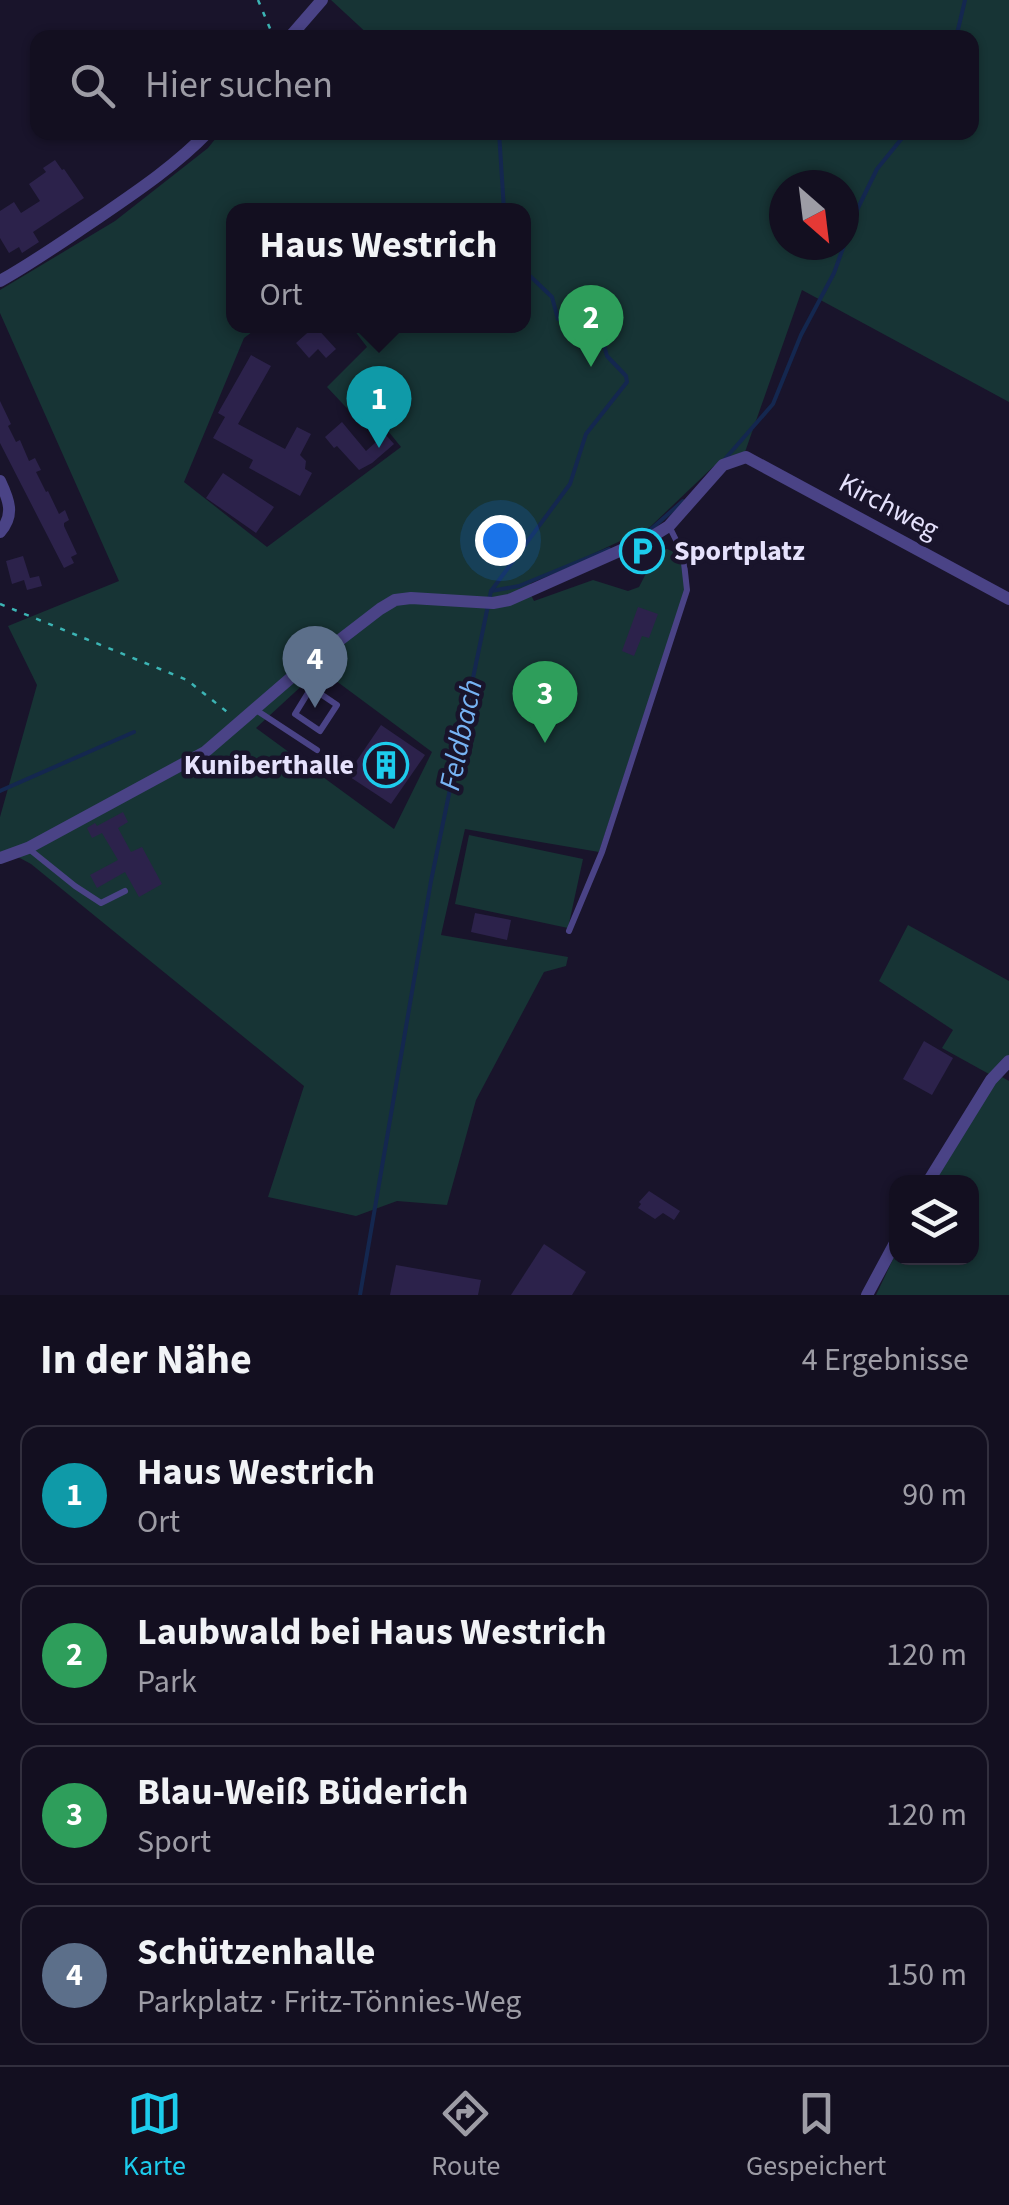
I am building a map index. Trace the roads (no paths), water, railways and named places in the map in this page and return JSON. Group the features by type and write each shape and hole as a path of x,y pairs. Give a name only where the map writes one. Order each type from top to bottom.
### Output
{"street":[{"path":"296,30 322,0"},
{"path":"0,281 139,190 200,140"},
{"name":"Kirchweg","path":"670,526 723,465 746,457 1009,599"},
{"path":"0,482 10,503 8,523 0,532"},
{"path":"0,858 28,848 205,752 293,676 395,600 509,600 670,526"},
{"path":"932,1175 991,1080 1009,1061"},
{"path":"867,1295 889,1253"}],"lane":[{"path":"569,931 602,852 687,590 683,554 670,526"},
{"path":"293,676 312,688 337,705 320,731 295,714 312,688"},
{"path":"254,708 317,750"},
{"path":"28,848 101,903 125,891"}],"waterway":[{"path":"958,30 965,0"},
{"name":"Feldbach","path":"500,140 504,203"},
{"path":"725,459 773,404 801,335 834,273 856,212 877,169 901,140"},
{"name":"Feldbach","path":"360,1295 431,881 491,591 570,484 586,434 627,382 607,356 600,331 589,313 570,321 558,319 552,297 531,277"},
{"path":"649,531 683,501"},
{"path":"491,591 519,586 609,549"},
{"path":"0,791 134,732"}],"place":[{"name":"Laubwald bei Haus Westrich","path":"591,367"},
{"name":"Haus Westrich","path":"379,448"},
{"name":"Sportplatz","path":"642,551"},
{"name":"Schützenhalle","path":"315,708"},
{"name":"Blau-Weiß Büderich","path":"545,743"},
{"name":"Kuniberthalle","path":"386,765"}]}
